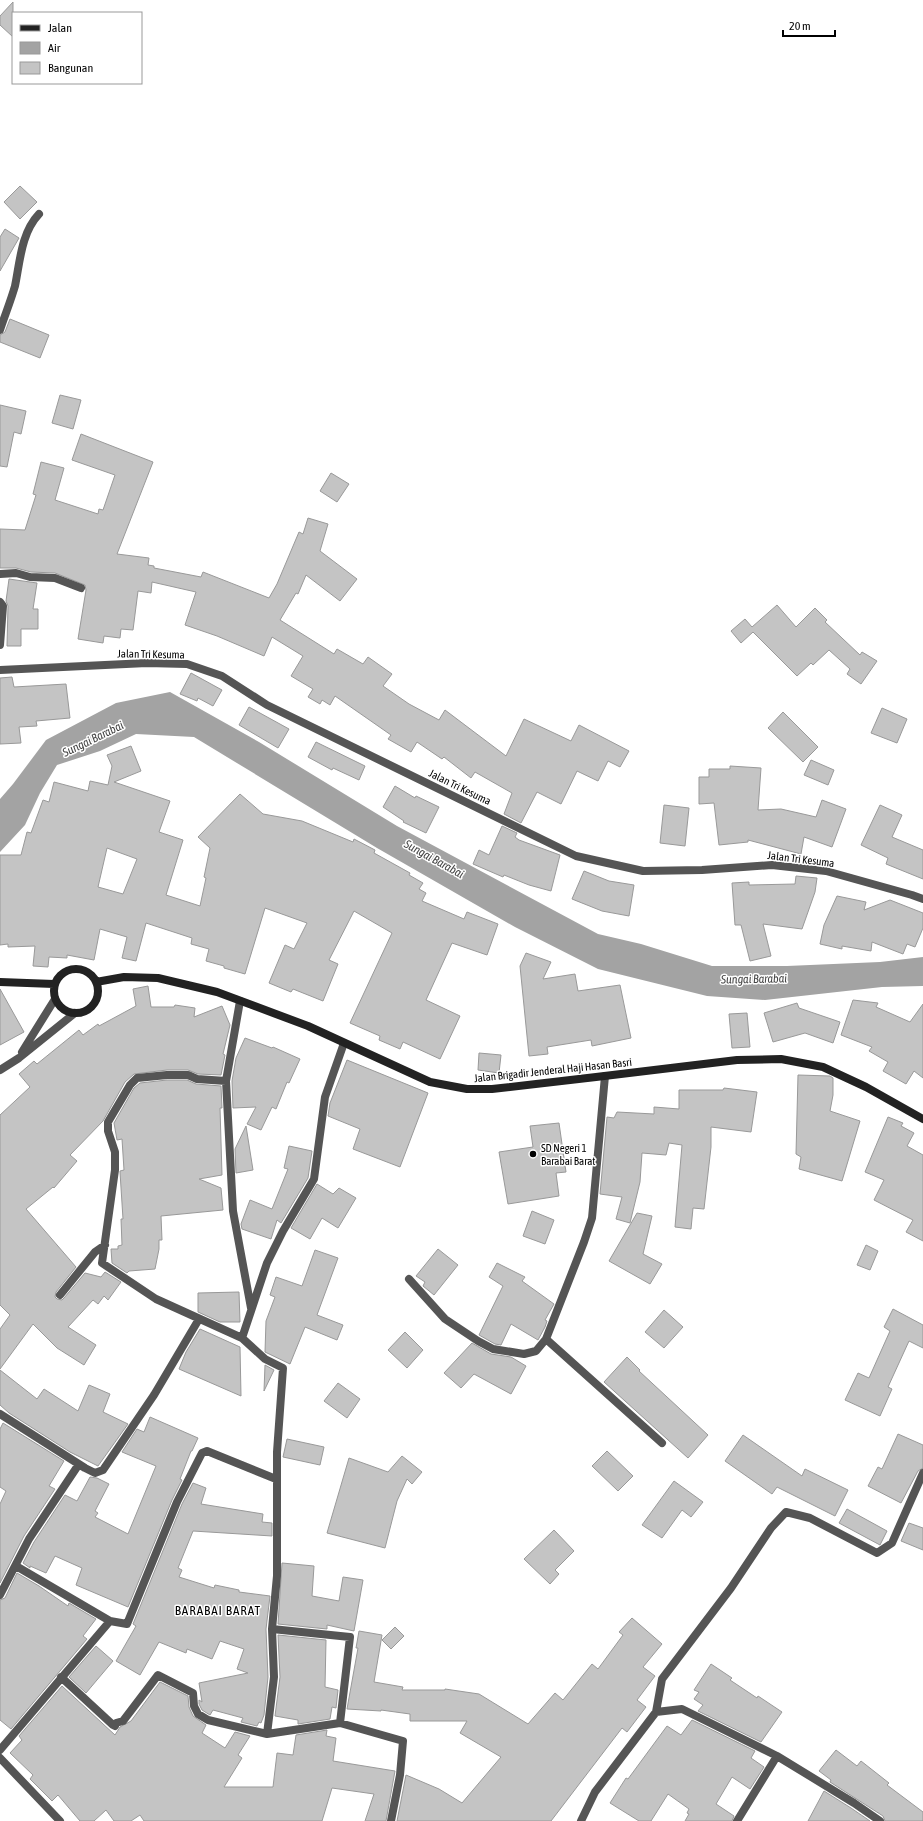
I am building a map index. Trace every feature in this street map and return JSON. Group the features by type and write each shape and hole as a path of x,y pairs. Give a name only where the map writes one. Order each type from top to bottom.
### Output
{"main road":[{"path":"78,968 86,971 96,982 98,990 94,1004 88,1010 75,1013 65,1010 54,1000 54,984 58,977 71,969 78,968"},
{"name":"Jalan Brigadir Jenderal Haji Hasan Basri","path":"96,982 124,977 158,978 217,992 308,1026 430,1082 467,1089 492,1089 737,1060 781,1058 823,1067 866,1087 923,1119"},
{"path":"0,982 54,984"}],"street":[{"path":"0,330 14,288 25,238 31,222 39,214"},
{"path":"0,574 16,573 30,577 55,578 81,588"},
{"path":"0,602 3,606 0,645"},
{"name":"Jalan Tri Kesuma","path":"0,670 147,663 187,664 222,676 268,705 576,856 643,870 702,870 772,865 826,871 912,895 923,900"},
{"path":"19,1058 54,1000"},
{"path":"240,1001 226,1081 233,1211 252,1309"},
{"path":"0,1070 19,1058 75,1013"},
{"path":"242,1338 267,1263 283,1231 314,1178 325,1097 344,1043"},
{"path":"226,1081 197,1079 188,1075 167,1075 137,1078 130,1085 108,1122 108,1131 115,1152 115,1170 102,1263 156,1299 242,1338 265,1359 283,1368 276,1479 277,1576 272,1629 274,1677 267,1734"},
{"path":"409,1279 445,1319 478,1341 493,1349 524,1354 536,1352 546,1340 592,1218 605,1076"},
{"path":"60,1295 95,1252 105,1244"},
{"path":"0,1414 95,1473 103,1470 154,1395 200,1319"},
{"path":"546,1340 662,1443"},
{"path":"16,1566 110,1620 127,1624 177,1502 202,1453 208,1451 276,1479"},
{"path":"0,1595 29,1539 79,1464"},
{"path":"581,1821 595,1792 656,1712 662,1679 731,1588 771,1528 786,1512 810,1518 877,1553 892,1543 923,1473"},
{"path":"0,1750 110,1620"},
{"path":"272,1629 350,1637 340,1723"},
{"path":"61,1677 115,1726 122,1721 158,1675 193,1693 194,1706 198,1714 208,1720 267,1734 340,1723 403,1741 400,1775 391,1821"},
{"path":"656,1712 682,1709 777,1756 854,1803 880,1821"},
{"path":"737,1821 777,1756"},
{"path":"0,1758 60,1821"}],"water":[{"name":"Sungai Barabai","path":"170,692 259,742 397,826 598,934 641,944 712,966 787,966 880,962 923,957 923,986 882,987 765,1000 707,996 598,969 515,927 377,848 194,737 136,734 100,751 57,765 40,793 25,825 0,852 0,799 46,740 116,703"}],"building":[{"path":"13,2 12,36 0,25 0,16"},
{"path":"20,186 37,202 20,219 4,202"},
{"path":"5,229 19,238 0,271 0,237"},
{"path":"10,319 49,335 40,358 0,342 0,335 5,332"},
{"path":"60,395 81,400 73,429 52,423"},
{"path":"0,405 26,411 21,434 14,432 7,467 0,466"},
{"path":"81,434 153,462 117,554 149,558 148,565 154,566 154,568 201,577 203,572 269,598 277,584 299,532 303,534 308,518 328,524 320,551 357,579 340,601 306,575 298,594 296,593 280,620 334,654 337,649 363,664 368,657 392,674 383,686 409,704 439,720 445,710 506,756 524,719 571,741 579,725 629,751 620,767 608,761 598,781 577,771 561,804 537,792 521,823 504,814 512,793 475,772 471,778 444,757 442,759 417,742 411,752 388,739 391,735 335,696 330,705 322,700 320,704 308,697 313,689 291,676 303,656 272,637 264,656 217,636 185,625 196,592 152,582 151,593 138,591 133,630 121,629 120,638 104,636 103,643 78,639 86,590 85,585 55,573 31,572 16,568 0,568 0,529 25,530 36,495 33,494 41,462 64,468 55,500 98,514 99,509 103,510 115,475 72,460"},
{"path":"331,473 349,484 337,502 320,491"},
{"path":"9,579 37,583 33,609 38,609 38,629 21,629 21,646 7,646 8,606 6,601"},
{"path":"777,605 796,627 815,608 827,620 825,622 860,655 862,652 877,661 861,684 847,674 850,669 829,650 813,665 811,663 797,676 753,632 741,643 731,631 745,619 752,627"},
{"path":"191,673 222,690 213,706 198,698 197,701 180,694"},
{"path":"12,677 14,687 66,684 70,718 36,721 37,726 19,727 21,743 0,744 0,678"},
{"path":"249,707 289,729 278,748 239,725"},
{"path":"882,708 907,719 897,743 871,733"},
{"path":"783,712 818,747 803,762 768,728"},
{"path":"316,742 365,766 359,780 333,768 332,770 308,757"},
{"path":"131,746 141,771 114,782 170,801 159,832 183,840 166,895 200,906 210,848 198,837 240,794 263,814 302,821 353,842 354,839 375,850 374,853 410,873 409,875 423,883 419,889 426,893 422,901 464,919 467,912 498,924 487,955 452,943 426,1000 460,1016 440,1059 403,1042 400,1049 379,1040 380,1036 350,1023 392,933 354,911 329,960 338,964 323,1001 293,989 291,992 269,983 285,945 294,949 307,923 265,908 245,974 206,961 209,949 191,944 192,938 146,923 136,961 122,958 127,937 100,929 94,960 67,955 67,958 49,957 48,967 33,966 35,946 8,947 8,944 0,945 0,855 21,855 27,832 31,833 43,800 49,802 54,782 88,791 90,781 108,785 112,766 107,755","holes":["107,848 137,859 123,894 98,887"]},
{"path":"811,760 834,770 828,785 804,775"},
{"path":"730,766 761,768 758,810 781,809 816,817 822,800 846,809 832,847 804,837 801,854 748,840 748,842 719,845 714,803 699,804 699,777 709,777 709,769 730,769"},
{"path":"395,786 415,798 416,796 439,807 426,833 403,822 404,821 383,807"},
{"path":"664,805 689,808 685,846 660,843"},
{"path":"880,805 902,815 892,837 923,850 923,879 886,864 888,858 861,845"},
{"path":"502,826 517,833 515,837 519,840 560,855 551,891 529,885 504,875 503,877 473,864 479,850 489,855"},
{"path":"584,871 609,881 634,885 629,916 602,911 572,899"},
{"path":"796,876 817,878 815,892 802,929 763,924 771,956 750,961 741,925 735,925 732,883 749,882 749,885 795,884"},
{"path":"837,896 866,902 864,910 890,900 923,913 923,928 915,947 907,944 903,954 872,942 871,951 842,946 842,949 820,944 824,925"},
{"path":"526,953 551,962 543,979 575,974 578,991 620,985 631,1038 592,1046 591,1040 547,1047 548,1054 529,1056 520,966"},
{"path":"148,986 151,1007 174,1007 175,1005 195,1008 194,1017 222,1006 230,1025 223,1054 225,1055 221,1075 198,1074 188,1070 167,1070 134,1074 125,1082 103,1121 70,1155 77,1161 54,1188 53,1187 26,1209 76,1267 56,1292 55,1297 57,1299 62,1300 85,1273 101,1277 105,1272 121,1282 108,1300 104,1296 98,1304 93,1300 68,1327 96,1345 84,1365 57,1348 33,1324 0,1369 0,1329 10,1315 0,1305 0,1115 30,1087 19,1074 34,1061 37,1064 79,1030 83,1035 98,1024 99,1026 136,1006 133,989"},
{"path":"0,989 24,1032 0,1045"},
{"path":"853,1000 878,1003 876,1007 910,1022 923,1004 923,1078 914,1071 906,1084 883,1071 888,1062 869,1051 872,1047 841,1035"},
{"path":"797,1003 799,1008 840,1022 833,1043 805,1033 773,1042 764,1013"},
{"path":"747,1013 750,1047 732,1048 729,1014"},
{"path":"245,1038 272,1048 273,1047 300,1059 289,1083 287,1082 276,1109 272,1107 261,1130 247,1124 256,1107 233,1108 232,1081 236,1058"},
{"path":"479,1053 501,1055 499,1073 478,1070"},
{"path":"347,1060 428,1093 400,1167 353,1149 360,1129 328,1116 330,1103"},
{"path":"798,1075 830,1076 833,1078 833,1095 830,1111 860,1121 842,1181 799,1169 801,1157 796,1154"},
{"path":"167,1080 187,1080 196,1084 221,1086 222,1108 220,1108 222,1175 199,1179 221,1188 223,1210 161,1216 162,1240 159,1240 159,1249 155,1269 129,1271 127,1273 112,1263 111,1249 118,1249 118,1246 122,1245 121,1219 123,1219 120,1171 124,1170 122,1139 117,1140 114,1123 134,1088 140,1083"},
{"path":"724,1088 757,1092 751,1132 711,1127 711,1147 704,1209 693,1208 691,1229 675,1227 682,1145 669,1143 666,1155 642,1153 640,1182 630,1223 616,1219 622,1197 600,1194 607,1117 614,1118 617,1112 654,1114 654,1107 679,1109 679,1090 723,1090"},
{"path":"888,1117 903,1123 901,1126 914,1133 907,1146 923,1155 923,1241 906,1232 913,1220 874,1200 884,1180 865,1172"},
{"path":"559,1123 566,1172 556,1173 559,1196 508,1204 499,1152 533,1147 530,1126"},
{"path":"246,1126 253,1170 236,1173 235,1149"},
{"path":"289,1146 312,1151 308,1178 281,1223 277,1220 271,1239 242,1229 241,1224 250,1200 272,1209 288,1169 284,1168"},
{"path":"317,1184 333,1194 339,1188 356,1198 338,1228 322,1218 310,1239 291,1228"},
{"path":"532,1211 554,1220 545,1244 523,1236"},
{"path":"637,1213 652,1216 643,1254 662,1264 650,1284 609,1261"},
{"path":"866,1245 878,1251 870,1270 857,1265"},
{"path":"438,1249 458,1265 434,1295 423,1286 425,1282 416,1276"},
{"path":"315,1250 338,1258 317,1315 343,1325 337,1340 305,1327 290,1364 265,1352 266,1321 275,1297 270,1295 276,1277 302,1286"},
{"path":"497,1263 525,1277 522,1281 554,1304 545,1320 547,1321 545,1327 538,1340 511,1324 501,1345 495,1344 479,1335 503,1286 489,1277"},
{"path":"239,1292 240,1322 220,1322 198,1312 198,1293"},
{"path":"893,1309 923,1325 923,1348 909,1341 888,1387 892,1389 880,1416 845,1400 858,1373 869,1378 890,1331 884,1327"},
{"path":"664,1310 683,1327 664,1348 645,1332"},
{"path":"200,1329 240,1347 241,1396 179,1369 186,1352"},
{"path":"405,1332 423,1350 407,1368 388,1350"},
{"path":"472,1343 491,1354 511,1357 526,1366 511,1394 474,1374 461,1388 444,1373"},
{"path":"627,1357 640,1370 639,1371 708,1435 688,1458 604,1382"},
{"path":"265,1365 274,1370 264,1391"},
{"path":"0,1370 37,1399 44,1389 78,1411 89,1385 110,1394 103,1412 128,1424 98,1466 70,1452 9,1413 0,1405"},
{"path":"338,1383 360,1399 347,1418 324,1401"},
{"path":"150,1417 198,1438 191,1451 180,1479 182,1480 172,1500 128,1607 76,1585 82,1568 55,1556 46,1573 30,1566 30,1568 23,1563 34,1542 65,1495 77,1501 90,1477 97,1478 109,1484 95,1511 98,1513 95,1517 128,1534 156,1466 122,1452 137,1429 144,1432"},
{"path":"3,1423 64,1461 49,1486 55,1489 24,1536 0,1583 0,1504 6,1491 0,1487 0,1429"},
{"path":"898,1434 923,1445 923,1468 918,1471 901,1503 868,1486 878,1467 882,1469"},
{"path":"743,1435 802,1476 805,1469 848,1490 835,1516 777,1487 772,1494 725,1461"},
{"path":"287,1439 324,1447 320,1465 283,1457"},
{"path":"607,1451 633,1476 618,1491 592,1466"},
{"path":"402,1456 422,1472 412,1484 407,1479 397,1501 385,1548 327,1533 349,1458 388,1472"},
{"path":"674,1481 703,1502 691,1517 682,1510 662,1538 642,1525"},
{"path":"193,1483 206,1488 201,1504 263,1514 262,1522 272,1523 272,1536 193,1531 178,1568 182,1570 179,1577 214,1588 215,1585 239,1590 239,1592 270,1596 266,1629 268,1677 264,1715 261,1723 259,1722 257,1726 241,1722 243,1718 213,1710 210,1715 202,1710 199,1704 199,1700 202,1702 199,1683 248,1673 237,1669 244,1649 220,1641 212,1659 187,1649 186,1653 159,1642 140,1675 116,1661 136,1626 133,1624 182,1504"},
{"path":"847,1509 887,1531 880,1545 839,1523"},
{"path":"909,1523 923,1528 923,1550 901,1541"},
{"path":"554,1530 574,1551 555,1570 559,1574 550,1584 524,1559"},
{"path":"282,1563 314,1566 312,1596 339,1601 343,1577 363,1580 354,1631 327,1625 327,1629 278,1624"},
{"path":"17,1573 68,1606 69,1603 96,1619 83,1636 87,1639 11,1729 0,1720 0,1600 5,1598"},
{"path":"632,1618 662,1644 643,1667 655,1676 637,1700 646,1707 627,1732 622,1728 551,1821 397,1821 406,1775 439,1789 462,1803 501,1757 460,1733 467,1721 410,1721 410,1714 381,1710 347,1709 358,1648 356,1648 359,1631 382,1635 374,1682 403,1687 402,1690 445,1689 479,1694 528,1724 555,1693 563,1700 592,1664 598,1669 623,1635 619,1632"},
{"path":"395,1627 404,1636 391,1649 382,1640"},
{"path":"278,1635 326,1640 325,1687 338,1690 336,1708 332,1707 330,1719 298,1724 298,1720 275,1716 280,1677"},
{"path":"96,1646 113,1661 86,1693 69,1677"},
{"path":"711,1664 732,1678 730,1680 782,1712 761,1742 698,1711 703,1705 694,1699 699,1692 694,1690"},
{"path":"160,1682 188,1696 189,1707 193,1716 206,1725 202,1733 225,1748 235,1732 250,1736 238,1755 242,1758 224,1787 273,1787 277,1753 293,1755 296,1735 327,1730 326,1736 336,1738 333,1761 395,1771 386,1821 365,1821 374,1794 332,1788 322,1821 144,1821 140,1815 131,1821 114,1821 106,1810 94,1821 80,1821 58,1795 52,1801 30,1779 33,1775 10,1753 22,1740 19,1736 62,1686 115,1735 120,1727 131,1721"},
{"path":"692,1720 755,1751 751,1758 764,1767 750,1789 732,1777 716,1804 734,1816 732,1821 685,1821 689,1814 687,1813 689,1809 668,1794 651,1821 639,1821 610,1803 626,1778 628,1779 667,1726 681,1735"},
{"path":"836,1750 857,1766 861,1761 889,1783 887,1785 923,1812 923,1821 885,1821 883,1816 830,1782 831,1780 819,1771"},
{"path":"824,1791 851,1808 870,1821 808,1821"}],"place":[{"name":"SD Negeri 1 Barabai Barat","path":"533,1154"}],"district":[{"name":"BARABAI BARAT","path":"218,1610"}]}
